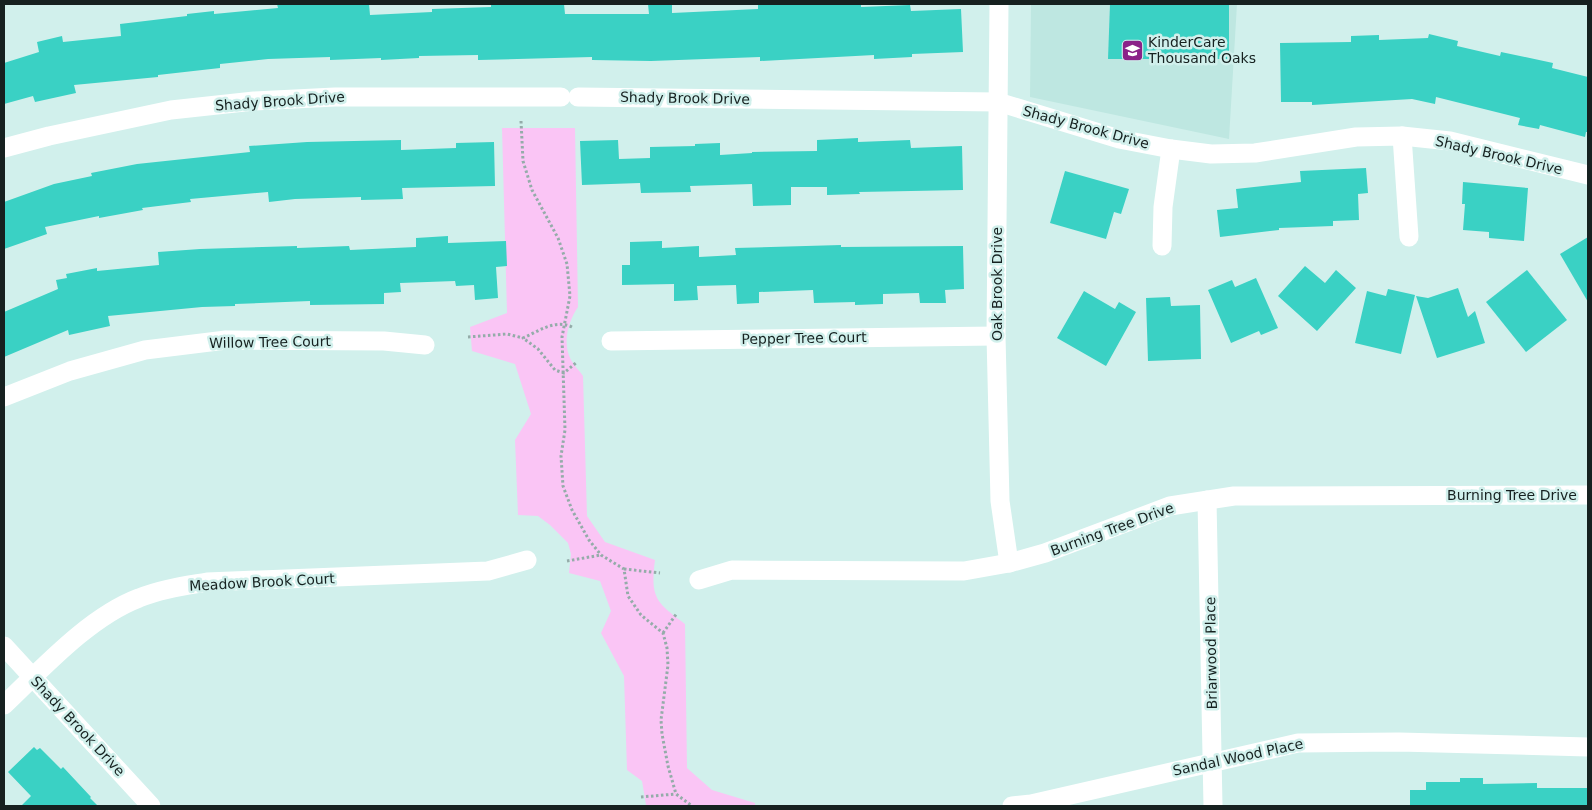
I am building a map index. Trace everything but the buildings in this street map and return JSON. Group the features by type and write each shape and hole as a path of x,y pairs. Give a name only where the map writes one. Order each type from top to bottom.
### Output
{"street":[{"name":"Oak Brook Drive","path":"1000,4 996,336 1000,501 1009,563"},
{"name":"Shady Brook Drive","path":"4,148 49,136 171,110 254,101 335,97 570,97 998,102 1118,139 1211,154 1255,153 1356,137 1402,136 1450,141 1588,175"},
{"path":"1402,136 1409,237"},
{"path":"1162,246 1163,206 1171,149"},
{"name":"Pepper Tree Court","path":"611,341 996,336"},
{"name":"Willow Tree Court","path":"4,397 70,371 145,350 226,340 384,341 425,345"},
{"name":"Burning Tree Drive","path":"699,580 732,570 964,571 1009,563 1045,553 1170,506 1234,496 1588,495"},
{"name":"Briarwood Place","path":"1207,500 1214,806"},
{"name":"Meadow Brook Court","path":"4,705 79,635 104,616 138,598 168,588 207,582 488,572 528,560"},
{"name":"Shady Brook Drive","path":"4,646 151,806"},
{"name":"Sandal Wood Place","path":"1012,806 1031,804 1298,743 1399,742 1588,747"}],"path":[{"path":"521,121 523,161 532,190 558,238 568,264 570,296 562,336 565,430 561,456 563,486 572,510 589,540 601,555 624,569 660,573"},
{"path":"523,338 551,325 564,324 572,327"},
{"path":"468,337 507,334 523,338 538,349 555,370 564,373"},
{"path":"564,373 577,362"},
{"path":"567,561 601,555"},
{"path":"624,569 628,596 641,615 663,633 667,648 668,665 661,720 662,734 676,794 692,806"},
{"path":"663,633 677,613"},
{"path":"641,797 676,794"}],"shaded area":[{"name":"KinderCare Thousand Oaks","path":"1031,4 1237,4 1229,139 1030,97"},
{"path":"502,128 575,128 578,307 571,319 567,333 567,347 571,360 583,376 587,516 605,542 655,560 654,583 657,598 667,610 685,624 687,768 712,790 755,803 755,806 646,805 642,781 627,770 624,676 601,633 611,611 600,581 569,573 571,554 568,543 538,516 518,515 515,440 531,414 515,364 472,351 470,327 507,313"}],"place":[{"name":"KinderCare Thousand Oaks","path":"1132,50"}]}
